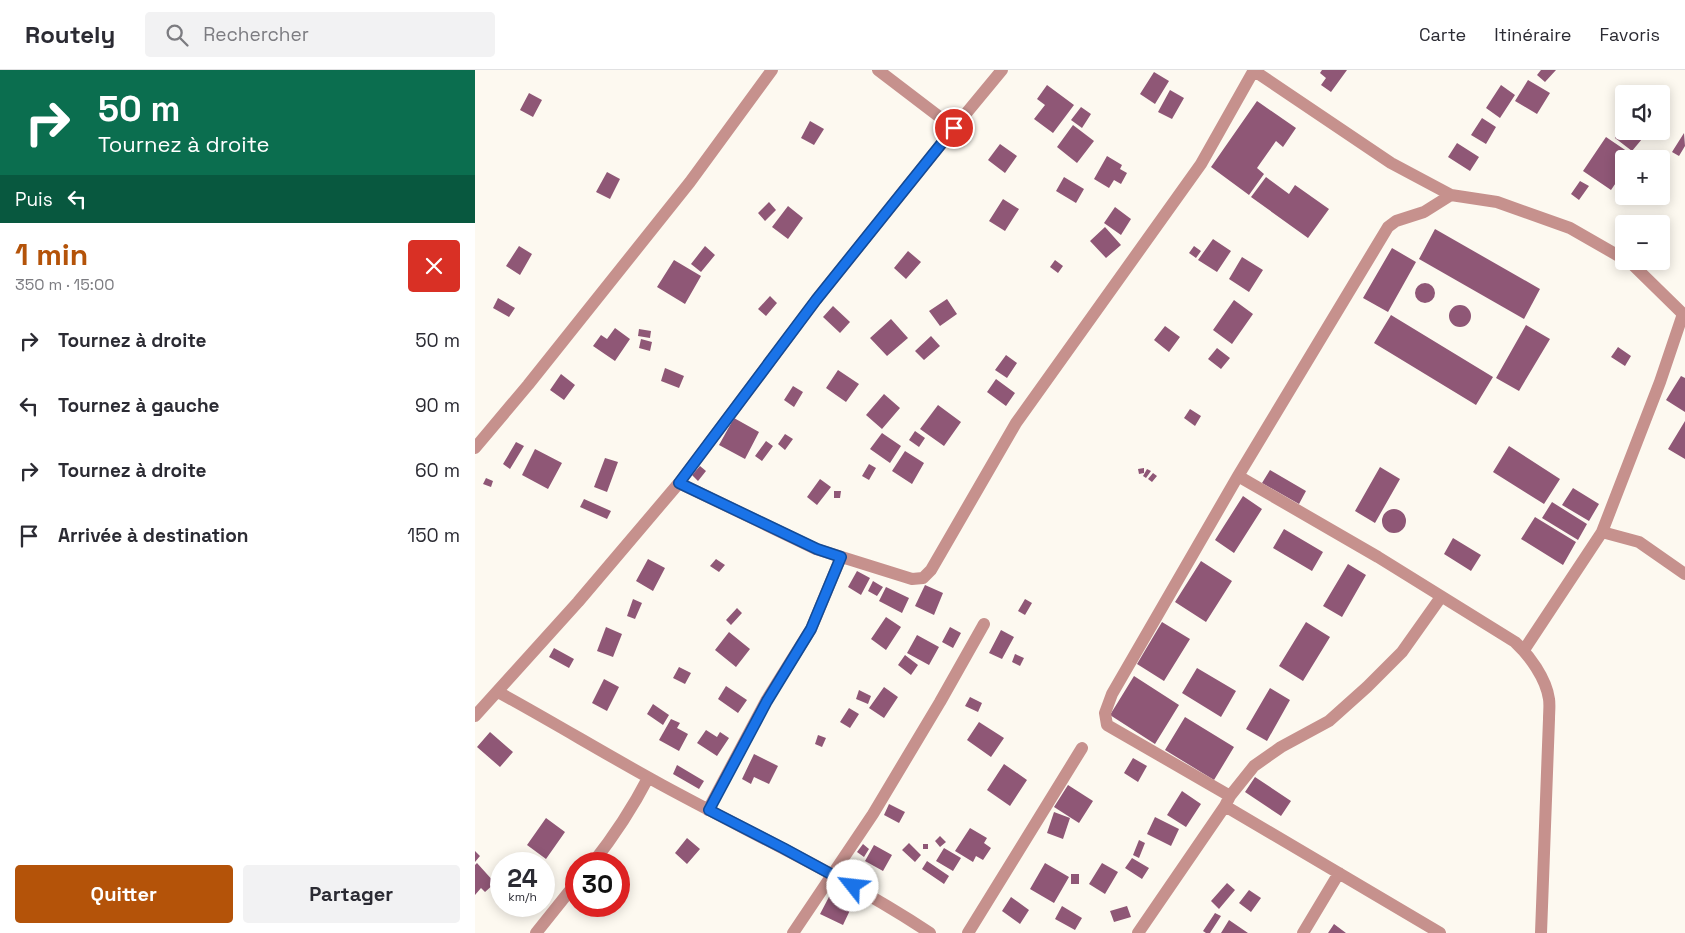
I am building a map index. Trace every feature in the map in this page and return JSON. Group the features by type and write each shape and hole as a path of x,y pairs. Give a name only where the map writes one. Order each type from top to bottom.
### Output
{"street":[{"path":"475,448 528,385 690,182 772,70"},
{"path":"879,70 954,128"},
{"path":"475,716 578,602 679,483 816,300 1002,70"},
{"path":"679,483 808,545 912,579 923,578 931,570 1016,422 1201,164 1254,70 1391,163 1451,195 1497,202 1570,228 1615,254"},
{"path":"1440,933 1339,873 1107,725 1105,714 1112,694 1238,476 1388,227 1396,221 1424,212 1451,195"},
{"path":"1524,650 1602,532 1684,315 1638,270"},
{"path":"1238,476 1378,557 1515,642 1524,650 1542,679 1549,698 1541,933"},
{"path":"1602,532 1639,542 1685,574"},
{"path":"709,810 767,701 811,629 841,557"},
{"path":"1138,933 1227,801 1255,766 1267,756 1329,720 1367,688 1402,652 1441,597"},
{"path":"793,933 883,798 985,624"},
{"path":"498,692 648,778 833,875 899,912 930,933"},
{"path":"968,933 1082,748"},
{"path":"601,852 618,831 648,778"},
{"path":"1303,933 1339,873"},
{"path":"536,933 565,897"}],"building":[{"path":"1322,70 1347,70 1331,92 1321,85 1326,78 1320,73"},
{"path":"1541,70 1556,70 1545,82 1537,75"},
{"path":"1154,72 1169,81 1155,104 1140,94"},
{"path":"1528,80 1550,93 1537,114 1515,101"},
{"path":"1047,85 1074,105 1053,133 1034,119 1045,105 1037,99"},
{"path":"1501,85 1515,95 1500,118 1486,108"},
{"path":"1170,90 1184,98 1172,119 1158,112"},
{"path":"529,93 542,100 533,117 520,110"},
{"path":"1257,101 1296,128 1283,147 1276,141 1257,168 1264,174 1249,195 1211,167"},
{"path":"1081,107 1091,114 1082,128 1071,120"},
{"path":"1482,118 1496,127 1486,144 1471,135"},
{"path":"810,121 824,129 814,145 801,138"},
{"path":"1073,125 1094,141 1077,163 1057,147"},
{"path":"1684,133 1685,146 1679,156 1672,152"},
{"path":"1606,137 1625,150 1615,150 1615,184 1611,190 1583,171"},
{"path":"1618,140 1641,140 1631,150"},
{"path":"1457,143 1479,157 1470,171 1448,157"},
{"path":"1000,144 1017,156 1005,173 988,160"},
{"path":"1107,156 1122,165 1120,169 1127,173 1121,184 1114,180 1109,188 1094,179"},
{"path":"607,172 620,179 610,199 596,192"},
{"path":"1064,177 1084,189 1076,203 1056,191"},
{"path":"1266,177 1289,194 1295,185 1329,209 1308,238 1251,197"},
{"path":"1580,181 1589,186 1579,200 1571,194"},
{"path":"1003,199 1019,209 1005,231 989,221"},
{"path":"769,202 776,210 765,221 758,213"},
{"path":"788,206 803,218 788,239 772,227"},
{"path":"1115,207 1131,219 1121,235 1104,223"},
{"path":"1105,227 1121,245 1106,258 1090,241"},
{"path":"1435,229 1540,289 1524,319 1419,259"},
{"path":"1213,239 1231,251 1217,272 1198,260"},
{"path":"519,246 532,254 520,275 506,266"},
{"path":"705,246 715,255 701,272 691,264"},
{"path":"1194,246 1201,251 1196,258 1189,253"},
{"path":"1392,248 1416,262 1388,312 1363,298"},
{"path":"908,251 921,262 906,279 894,268"},
{"path":"1242,257 1263,270 1249,292 1229,279"},
{"path":"674,260 701,276 685,304 657,287"},
{"path":"1055,260 1063,266 1058,273 1050,267"},
{"path":"1421,283 1429,283 1435,289 1435,297 1429,303 1421,303 1415,297 1415,289"},
{"path":"770,296 777,303 766,316 758,309"},
{"path":"498,298 515,308 509,317 493,308"},
{"path":"947,299 957,314 940,326 929,311"},
{"path":"1234,300 1253,314 1232,344 1213,330"},
{"path":"1460,305 1468,308 1471,316 1468,324 1460,327 1452,324 1449,316 1452,308"},
{"path":"833,306 850,322 840,333 823,317"},
{"path":"1391,315 1493,377 1476,405 1374,343"},
{"path":"891,319 908,338 887,356 870,338"},
{"path":"1526,325 1550,339 1519,391 1496,378"},
{"path":"1165,326 1180,337 1169,352 1154,340"},
{"path":"615,328 630,339 615,361 593,346 601,335 607,339"},
{"path":"639,329 651,331 650,338 638,336"},
{"path":"931,336 940,346 924,360 915,351"},
{"path":"641,339 652,342 650,351 639,348"},
{"path":"1618,347 1631,356 1625,366 1611,357"},
{"path":"1217,348 1230,358 1221,369 1208,359"},
{"path":"1006,355 1017,363 1007,378 995,370"},
{"path":"665,368 684,376 679,388 661,381"},
{"path":"838,370 859,384 846,402 826,388"},
{"path":"561,374 575,385 564,400 550,390"},
{"path":"1681,376 1685,378 1685,412 1666,400"},
{"path":"996,379 1015,393 1006,406 987,392"},
{"path":"793,386 803,392 794,407 784,400"},
{"path":"884,394 900,408 882,429 866,415"},
{"path":"938,405 961,422 944,446 920,429"},
{"path":"1190,409 1201,416 1195,426 1184,418"},
{"path":"734,418 759,432 745,459 719,445"},
{"path":"1685,421 1685,459 1668,449"},
{"path":"915,431 925,438 919,447 909,440"},
{"path":"882,433 901,446 890,463 870,449"},
{"path":"785,434 793,439 785,450 778,444"},
{"path":"766,441 773,446 762,461 755,456"},
{"path":"516,442 524,446 510,469 503,464"},
{"path":"1509,446 1560,479 1544,504 1493,472"},
{"path":"535,449 562,463 548,489 522,475"},
{"path":"905,451 924,463 912,484 892,471"},
{"path":"605,458 618,462 607,492 594,487"},
{"path":"869,464 876,468 869,480 862,476"},
{"path":"700,466 706,471 698,481 692,475"},
{"path":"1380,467 1400,479 1375,523 1355,511"},
{"path":"1144,468 1144,473 1139,474 1138,469"},
{"path":"1147,469 1151,471 1146,478 1143,476"},
{"path":"1270,470 1306,491 1299,504 1262,483"},
{"path":"1153,473 1157,476 1152,482 1148,479"},
{"path":"486,478 493,481 491,487 483,484"},
{"path":"820,479 831,487 817,505 807,497"},
{"path":"1573,488 1599,504 1589,521 1562,505"},
{"path":"834,491 841,491 840,498 834,498"},
{"path":"1243,496 1262,509 1234,553 1215,540"},
{"path":"584,499 611,511 607,519 580,507"},
{"path":"1552,502 1587,524 1578,540 1542,518"},
{"path":"1394,509 1399,510 1405,516 1405,526 1399,532 1394,533 1389,532 1383,526 1382,521 1383,516 1389,510"},
{"path":"1535,517 1576,542 1563,565 1521,539"},
{"path":"1284,529 1323,552 1312,571 1273,548"},
{"path":"1453,538 1481,555 1471,571 1444,554"},
{"path":"648,559 665,568 653,591 636,581"},
{"path":"716,559 725,565 719,572 710,566"},
{"path":"1201,561 1232,581 1206,622 1175,602"},
{"path":"1348,564 1366,575 1342,617 1323,606"},
{"path":"857,571 870,578 861,595 848,587"},
{"path":"873,581 883,587 877,596 868,591"},
{"path":"925,585 943,593 934,615 915,606"},
{"path":"886,587 909,598 902,613 879,601"},
{"path":"633,599 642,603 635,619 627,616"},
{"path":"1025,599 1032,603 1025,615 1018,611"},
{"path":"737,608 742,613 731,625 726,620"},
{"path":"886,617 901,627 886,650 871,639"},
{"path":"1162,622 1190,639 1164,681 1137,664"},
{"path":"1306,622 1330,637 1303,681 1279,666"},
{"path":"606,627 622,634 613,657 597,651"},
{"path":"950,627 961,633 953,648 942,642"},
{"path":"1001,630 1014,637 1002,659 989,653"},
{"path":"729,632 750,649 736,667 715,650"},
{"path":"917,635 939,647 929,665 907,653"},
{"path":"554,648 574,659 569,668 549,657"},
{"path":"1015,654 1024,658 1020,666 1012,662"},
{"path":"905,655 918,665 911,675 898,665"},
{"path":"679,667 691,673 685,684 673,678"},
{"path":"1197,668 1236,691 1221,717 1182,693"},
{"path":"1134,676 1179,705 1155,744 1110,715"},
{"path":"604,679 619,687 607,711 592,703"},
{"path":"726,686 747,700 738,713 718,699"},
{"path":"884,687 898,697 884,718 869,708"},
{"path":"1270,688 1290,700 1267,741 1246,729"},
{"path":"859,690 871,696 868,704 856,699"},
{"path":"970,697 982,703 978,712 965,706"},
{"path":"653,704 669,715 663,725 647,714"},
{"path":"849,708 859,714 850,728 840,722"},
{"path":"1185,717 1234,747 1214,780 1165,750"},
{"path":"671,719 680,723 677,728 688,734 679,751 659,740"},
{"path":"979,722 1004,738 991,757 967,740"},
{"path":"706,730 717,737 720,732 729,738 717,756 697,743"},
{"path":"490,732 513,752 500,767 477,747"},
{"path":"818,735 826,738 822,747 815,744"},
{"path":"754,754 778,766 769,784 754,777 751,784 742,779"},
{"path":"1133,758 1147,766 1138,782 1124,773"},
{"path":"1004,764 1027,780 1010,806 987,790"},
{"path":"677,765 704,781 699,789 673,774"},
{"path":"1255,777 1291,801 1281,816 1245,792"},
{"path":"1068,785 1093,801 1079,823 1054,807"},
{"path":"1182,791 1201,804 1186,827 1167,815"},
{"path":"889,804 905,812 899,823 884,815"},
{"path":"1054,812 1070,818 1063,839 1047,833"},
{"path":"1155,817 1179,829 1171,846 1147,834"},
{"path":"546,818 565,832 551,852 536,852 527,845"},
{"path":"970,828 987,838 984,843 991,848 983,860 976,856 973,862 955,851"},
{"path":"940,836 946,842 940,847 935,841"},
{"path":"687,838 700,849 687,864 675,853"},
{"path":"1139,840 1145,843 1139,858 1133,855"},
{"path":"909,843 921,855 915,862 902,850"},
{"path":"863,844 869,849 864,857 857,852"},
{"path":"923,844 928,844 928,849 923,849"},
{"path":"874,845 892,855 883,871 865,861"},
{"path":"944,848 961,858 953,871 936,861"},
{"path":"475,851 480,856 475,862"},
{"path":"1132,858 1149,868 1142,879 1125,868"},
{"path":"927,861 949,876 944,884 922,869"},
{"path":"477,863 490,877 490,888 485,892 481,888 475,895 475,865"},
{"path":"1045,863 1069,877 1054,903 1030,889"},
{"path":"1102,863 1118,872 1105,894 1089,884"},
{"path":"1071,874 1079,874 1079,884 1071,884"},
{"path":"1227,883 1235,890 1219,909 1211,901"},
{"path":"1249,890 1261,898 1251,912 1239,903"},
{"path":"830,895 852,906 843,925 820,914"},
{"path":"1011,897 1029,910 1020,924 1002,911"},
{"path":"1062,906 1082,918 1075,930 1055,919"},
{"path":"1127,906 1131,917 1114,922 1110,911"},
{"path":"1215,913 1221,916 1210,933 1206,933 1203,931"},
{"path":"1229,920 1248,933 1221,933"},
{"path":"1334,924 1346,933 1328,933"}],"route":[{"path":"853,886 709,810 767,701 811,629 841,557 817,549 749,518 679,483 816,300 954,128"}]}
